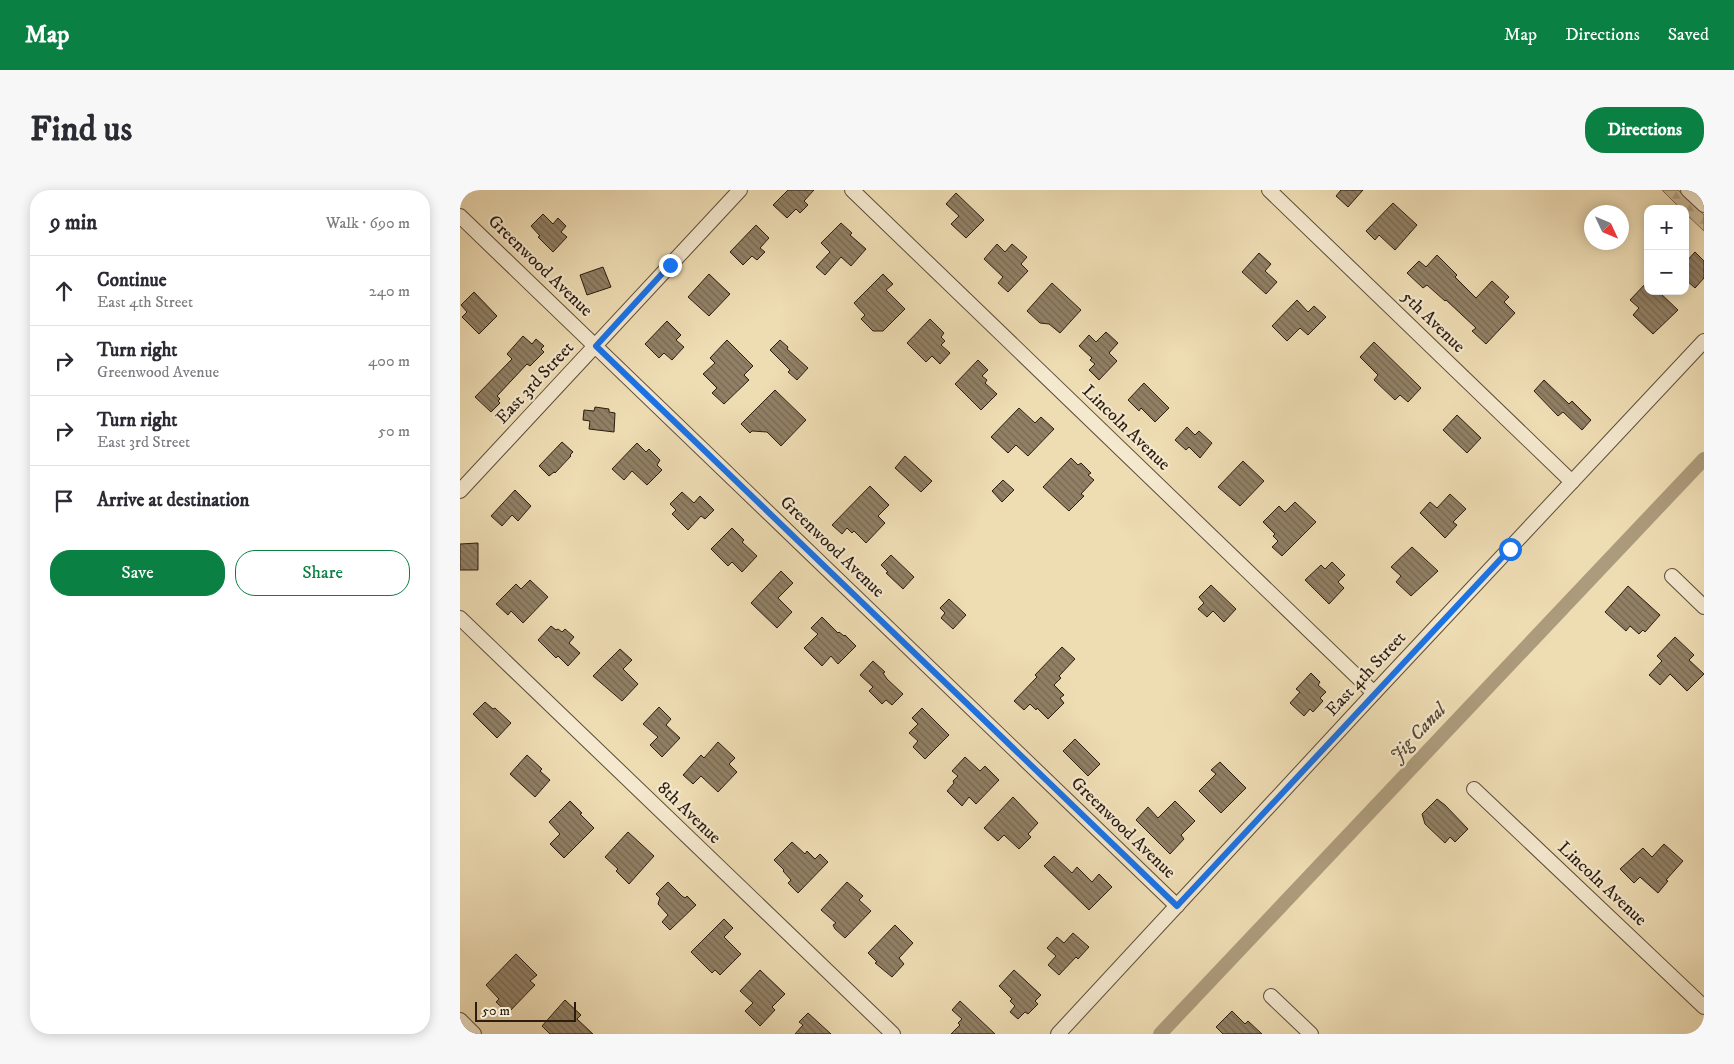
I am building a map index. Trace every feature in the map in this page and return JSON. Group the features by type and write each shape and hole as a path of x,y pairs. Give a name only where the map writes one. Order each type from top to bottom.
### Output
{"street":[{"name":"East 3rd Street","path":"460,491 740,190"},
{"name":"Lincoln Avenue","path":"852,190 1374,693"},
{"name":"5th Avenue","path":"1269,190 1572,482"},
{"path":"1688,190 1704,206"},
{"name":"Greenwood Avenue","path":"460,216 1177,906"},
{"name":"East 4th Street","path":"1058,1034 1704,341"},
{"path":"1672,576 1704,607"},
{"name":"8th Avenue","path":"460,618 893,1034"},
{"name":"Lincoln Avenue","path":"1474,788 1704,1007"},
{"path":"1270,996 1311,1034"},
{"path":"460,1020 474,1034"}],"green space":[{"path":"1662,190 1678,190 1704,215 1704,231 1689,217 1689,205 1677,205"}],"building":[{"path":"788,190 814,190 804,201 808,205 800,213 796,209 787,218 773,205"},
{"path":"1341,190 1363,190 1348,207 1336,196"},
{"path":"956,193 984,220 966,238 951,224 959,216 946,204"},
{"path":"1393,203 1417,225 1395,250 1379,235 1375,240 1366,231"},
{"path":"543,214 553,224 558,218 566,226 561,232 567,237 553,252 538,237 540,236 531,226"},
{"path":"841,223 852,233 850,235 866,249 851,266 841,257 825,275 816,267 830,252 821,243"},
{"path":"756,225 769,238 760,248 765,252 757,260 752,256 743,265 730,252"},
{"path":"997,244 1005,252 1012,244 1027,257 1021,264 1028,271 1008,292 998,283 1003,277 984,259"},
{"path":"1695,252 1704,261 1704,278 1695,288 1689,283 1689,259"},
{"path":"1259,253 1271,264 1265,271 1277,282 1266,294 1242,272"},
{"path":"1437,255 1476,298 1492,281 1509,297 1504,302 1515,313 1486,344 1472,331 1476,328 1446,300 1427,285 1423,288 1407,273 1419,261 1426,267"},
{"path":"603,267 611,287 587,295 580,275"},
{"path":"709,274 730,294 709,316 688,297"},
{"path":"883,274 893,284 886,290 905,309 883,331 873,331 861,319 865,315 854,303"},
{"path":"1052,283 1081,310 1060,333 1049,324 1040,323 1027,311"},
{"path":"1644,285 1644,295 1662,295 1678,310 1653,334 1633,315 1639,308 1630,300"},
{"path":"474,292 497,316 479,334 462,317 467,312 461,305"},
{"path":"1297,300 1308,312 1314,306 1326,317 1308,335 1300,328 1287,341 1272,326"},
{"path":"930,319 944,333 941,337 945,341 941,345 950,353 940,364 932,356 926,362 907,343"},
{"path":"667,321 681,335 676,340 684,347 672,360 664,353 659,358 645,344"},
{"path":"1106,332 1118,343 1109,353 1117,361 1099,380 1089,370 1095,364 1090,360 1092,358 1079,346 1089,335 1096,342"},
{"path":"523,336 532,344 536,339 544,346 541,349 544,352 530,366 527,364 497,396 500,399 498,401 500,403 491,412 475,397 512,359 507,354"},
{"path":"727,340 753,366 744,375 749,380 724,404 712,393 717,388 703,374 715,363 710,358"},
{"path":"780,340 808,368 797,380 770,350"},
{"path":"1374,342 1421,388 1408,402 1400,395 1395,400 1374,380 1378,375 1360,357"},
{"path":"978,360 988,370 982,376 987,380 985,383 997,394 981,410 955,384"},
{"path":"1544,380 1569,404 1572,401 1591,420 1582,430 1563,412 1558,416 1534,391"},
{"path":"1144,383 1169,408 1155,422 1141,408 1139,411 1128,400"},
{"path":"775,390 806,420 781,446 767,432 752,431 750,433 741,424"},
{"path":"595,407 609,409 609,412 615,413 614,432 589,429 590,421 583,420 584,410 594,411"},
{"path":"1019,408 1035,423 1041,417 1054,429 1028,456 1016,445 1008,453 991,437"},
{"path":"1457,415 1481,438 1467,453 1443,430"},
{"path":"1187,427 1195,435 1199,431 1212,443 1200,458 1189,447 1186,450 1175,440"},
{"path":"562,442 573,452 555,473 549,476 539,466"},
{"path":"637,443 646,452 649,449 660,460 657,465 662,470 647,485 632,471 624,480 612,469"},
{"path":"905,456 932,481 921,492 895,468"},
{"path":"1071,458 1078,465 1081,463 1091,473 1088,475 1094,480 1081,494 1084,496 1069,511 1043,487"},
{"path":"1243,461 1264,481 1240,506 1218,487"},
{"path":"1003,480 1014,490 1002,502 992,491"},
{"path":"870,486 889,505 878,516 885,523 866,543 854,531 852,533 847,528 842,534 832,525"},
{"path":"515,490 531,506 518,521 512,515 502,526 491,516"},
{"path":"682,492 694,503 700,496 714,510 705,519 701,516 688,530 672,514 676,510 670,504"},
{"path":"1450,494 1466,509 1453,522 1457,525 1445,538 1420,513 1430,502 1437,508"},
{"path":"1295,502 1316,522 1282,556 1272,547 1278,541 1273,536 1275,534 1263,522 1279,506 1285,512"},
{"path":"732,528 744,540 742,542 757,556 742,572 732,562 728,566 711,549"},
{"path":"478,543 478,570 460,570 460,544"},
{"path":"1412,547 1438,571 1411,596 1396,582 1401,576 1391,567"},
{"path":"891,555 914,577 903,589 886,573 888,572 881,565"},
{"path":"1332,562 1345,575 1338,582 1344,588 1329,604 1305,580 1321,565 1325,569"},
{"path":"781,571 793,583 778,598 792,612 777,628 751,603"},
{"path":"530,580 548,597 523,623 511,611 508,615 496,604 516,584 521,589"},
{"path":"1211,585 1236,609 1224,622 1213,611 1207,617 1198,609 1204,603 1199,597"},
{"path":"1628,586 1660,615 1645,632 1643,630 1639,634 1630,626 1626,631 1605,612"},
{"path":"949,599 966,615 953,629 941,618 945,613 940,608"},
{"path":"822,617 838,633 845,635 856,646 838,664 831,656 822,666 804,648 818,634 811,628"},
{"path":"551,626 562,632 565,629 574,637 569,643 580,653 568,666 558,656 556,658 538,640"},
{"path":"1675,637 1694,655 1689,660 1704,674 1687,691 1670,674 1660,685 1649,675 1662,661 1657,656"},
{"path":"1062,647 1075,659 1059,676 1061,678 1054,685 1064,695 1060,698 1064,703 1048,719 1030,704 1024,710 1014,701 1037,677 1035,675"},
{"path":"620,649 632,660 623,669 638,684 622,701 593,676"},
{"path":"873,661 885,672 883,673 887,679 903,694 892,705 886,700 882,704 869,691 873,687 860,675"},
{"path":"1311,673 1320,682 1318,685 1326,692 1320,698 1323,701 1313,712 1310,709 1304,716 1290,703 1300,692 1296,689"},
{"path":"485,702 493,709 495,708 511,723 497,738 473,714"},
{"path":"659,707 671,719 666,725 680,738 662,757 650,745 658,737 643,724"},
{"path":"922,708 949,735 925,759 913,747 918,741 909,733 918,724 912,718"},
{"path":"1075,739 1100,764 1088,776 1063,751"},
{"path":"718,742 735,758 729,764 737,772 718,792 701,776 693,784 683,775 701,755 704,758"},
{"path":"527,755 542,769 540,771 550,780 535,797 510,774"},
{"path":"965,757 980,771 985,766 999,780 976,804 969,797 962,806 947,791 958,776 952,771"},
{"path":"1220,762 1246,788 1221,813 1199,791 1216,774 1211,770"},
{"path":"1013,797 1038,823 1028,834 1031,837 1019,849 1004,835 998,841 984,828"},
{"path":"1437,799 1468,829 1455,842 1450,837 1445,843 1425,824 1422,814"},
{"path":"570,801 594,828 564,858 550,844 560,834 549,822"},
{"path":"1175,801 1195,821 1181,835 1184,839 1170,854 1136,820 1148,807 1158,818"},
{"path":"628,832 654,856 629,884 616,871 618,869 605,857"},
{"path":"792,842 805,854 807,851 815,859 820,854 828,862 798,893 788,883 791,880 784,870 774,860"},
{"path":"1664,844 1683,861 1666,880 1668,881 1658,893 1640,877 1634,883 1620,869 1643,848 1652,857"},
{"path":"1054,856 1072,873 1077,867 1092,882 1099,874 1112,887 1089,910 1044,866"},
{"path":"668,882 682,896 685,898 687,896 696,905 670,930 662,922 668,915 658,904 660,898 656,894"},
{"path":"847,882 863,896 859,900 871,911 845,938 835,929 833,925 836,923 821,910"},
{"path":"724,919 733,928 724,937 741,954 720,975 715,970 712,973 691,952"},
{"path":"895,925 913,943 899,958 904,964 892,977 875,963 877,962 868,953"},
{"path":"1073,933 1089,947 1078,959 1076,957 1059,975 1048,965 1056,956 1047,948 1057,937 1064,943"},
{"path":"516,954 537,975 530,981 535,985 508,1013 496,1002 499,999 486,985"},
{"path":"760,970 785,994 772,1007 775,1010 760,1026 745,1011 753,1003 740,991"},
{"path":"1014,970 1041,995 1035,1001 1038,1004 1028,1014 1025,1012 1018,1019 1010,1012 1015,1006 1010,1001 1012,999 999,986"},
{"path":"565,1000 581,1015 577,1019 593,1034 550,1034 542,1026"},
{"path":"960,1001 995,1034 951,1034 960,1025 958,1023 962,1019 952,1010"},
{"path":"1232,1011 1245,1024 1248,1021 1262,1034 1223,1034 1216,1027"},
{"path":"808,1013 831,1034 795,1034 803,1025 799,1022"}],"waterway":[{"name":"Jig Canal","path":"1160,1034 1704,459"}],"route":[{"path":"670,265 596,346 1177,906 1510,549"}]}
